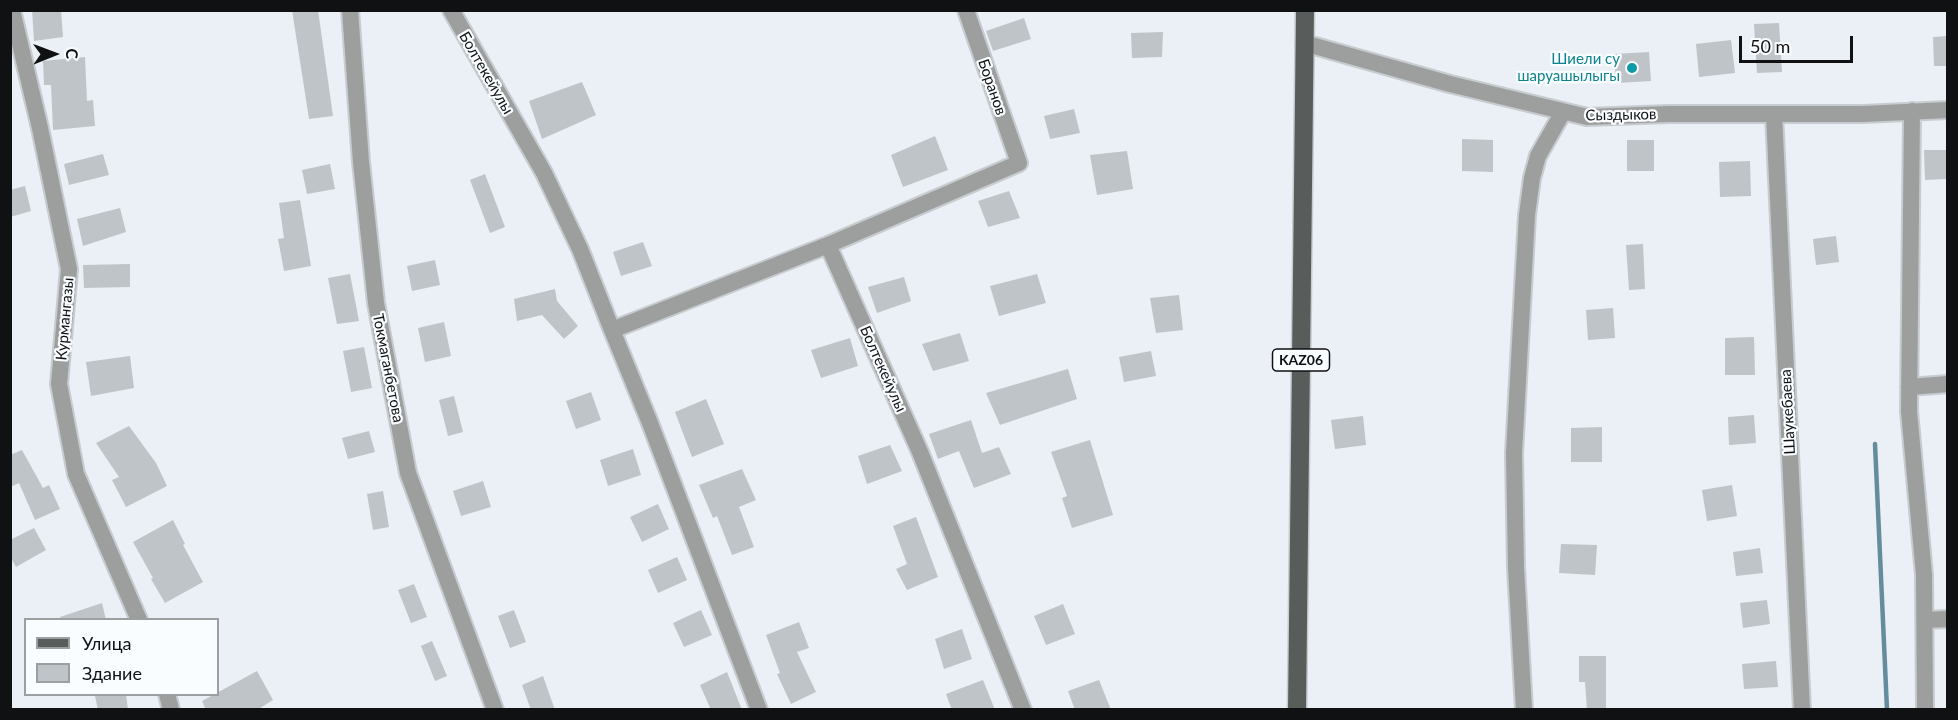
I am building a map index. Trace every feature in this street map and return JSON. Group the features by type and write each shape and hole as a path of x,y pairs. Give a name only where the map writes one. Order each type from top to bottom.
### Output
{"main road":[{"name":"KАZ06","path":"1297,710 1305,10"}],"street":[{"name":"Курмангазы","path":"12,10 40,128 69,269 59,384 76,474 138,618"},
{"name":"Токмаганбетова","path":"350,10 361,162 376,303 408,472 495,710"},
{"name":"Болтекейулы","path":"452,10 543,173 580,249 650,423 759,710"},
{"name":"Боранов","path":"828,244 1019,163 966,10"},
{"name":"Сыздыков","path":"1304,43 1450,84 1587,117 1947,110"},
{"path":"1912,111 1909,411 1924,575 1925,710"},
{"path":"1524,710 1516,568 1514,453 1527,214 1538,156 1563,112"},
{"name":"Шаукебаева","path":"1774,114 1802,710"},
{"name":"Болтекейулы","path":"828,244 920,452 1023,710"},
{"path":"612,330 828,244"},
{"path":"1909,387 1947,384"},
{"path":"1925,620 1947,620"}],"building":[{"path":"32,10 61,10 63,37 34,41"},
{"path":"292,10 318,10 333,116 309,119"},
{"path":"1024,18 1031,39 993,51 986,31"},
{"path":"1779,23 1782,72 1757,73 1754,24"},
{"path":"1163,32 1162,57 1132,58 1131,33"},
{"path":"1947,36 1947,66 1934,66 1933,37"},
{"path":"1731,40 1735,73 1699,77 1696,44"},
{"name":"Шиели су шаруашылыгы","path":"1649,52 1651,81 1616,83 1614,54"},
{"path":"85,57 87,101 93,100 95,126 53,130 51,85 44,85 43,61"},
{"path":"582,82 596,115 542,139 529,101"},
{"path":"1074,109 1080,133 1050,139 1044,116"},
{"path":"935,136 948,170 903,187 891,155"},
{"path":"1462,139 1493,140 1493,172 1462,171"},
{"path":"1627,140 1654,140 1654,171 1627,171"},
{"path":"1924,150 1947,150 1947,179 1925,180"},
{"path":"1127,151 1133,189 1097,195 1090,155"},
{"path":"103,154 109,175 69,185 64,164"},
{"path":"1750,161 1751,196 1720,197 1719,162"},
{"path":"330,164 335,189 307,194 302,170"},
{"path":"485,174 505,227 490,233 470,180"},
{"path":"25,186 31,211 10,217 10,190"},
{"path":"1009,191 1020,218 988,227 978,201"},
{"path":"300,200 311,266 284,271 278,239 284,238 279,203"},
{"path":"120,208 126,232 83,246 77,219"},
{"path":"1836,236 1839,262 1816,265 1813,239"},
{"path":"643,242 652,266 621,276 613,252"},
{"path":"1643,244 1645,289 1629,290 1626,245"},
{"path":"435,260 440,285 412,291 407,266"},
{"path":"130,264 130,287 84,288 83,265"},
{"path":"350,274 359,321 337,324 328,278"},
{"path":"1037,274 1046,303 999,316 990,286"},
{"path":"904,277 911,301 877,313 868,287"},
{"path":"555,289 557,301 578,326 564,339 542,315 517,321 514,299"},
{"path":"1179,295 1183,330 1156,333 1150,298"},
{"path":"1613,308 1615,338 1588,340 1586,310"},
{"path":"444,322 451,356 425,362 418,328"},
{"path":"960,333 969,361 933,371 922,344"},
{"path":"1754,337 1755,375 1725,375 1725,338"},
{"path":"850,338 858,366 821,378 811,350"},
{"path":"364,347 372,388 351,392 343,351"},
{"path":"1151,351 1156,376 1124,382 1119,357"},
{"path":"130,356 134,388 91,396 86,362"},
{"path":"1068,369 1077,399 1000,425 986,393"},
{"path":"591,392 601,420 576,429 566,401"},
{"path":"454,396 463,432 448,436 439,400"},
{"path":"706,399 724,444 692,457 675,412"},
{"path":"1754,415 1756,443 1729,445 1728,417"},
{"path":"1363,416 1366,445 1335,449 1331,420"},
{"path":"971,420 982,453 999,447 1011,474 974,488 959,451 938,459 929,434"},
{"path":"129,426 156,463 167,486 126,507 112,480 119,477 96,443"},
{"path":"1602,427 1602,462 1571,462 1571,428"},
{"path":"369,431 375,452 348,459 342,438"},
{"path":"1090,440 1113,515 1072,528 1062,498 1067,496 1051,452"},
{"path":"890,445 902,471 867,484 858,456"},
{"path":"633,449 641,475 608,486 600,460"},
{"path":"22,450 43,488 49,485 60,509 35,520 19,483 10,487 10,455"},
{"path":"742,469 756,500 739,507 754,547 732,555 717,516 713,518 699,485"},
{"path":"483,481 491,507 461,516 453,491"},
{"path":"1732,485 1737,516 1707,521 1702,490"},
{"path":"383,491 389,527 373,530 367,494"},
{"path":"658,504 669,529 642,542 630,517"},
{"path":"916,517 938,577 907,590 896,569 907,564 893,526"},
{"path":"173,520 185,544 183,545 203,582 165,603 133,542"},
{"path":"34,528 46,550 16,567 10,556 10,540"},
{"path":"1561,544 1597,545 1595,575 1559,573"},
{"path":"1760,548 1763,573 1736,576 1733,552"},
{"path":"677,557 687,580 658,593 648,570"},
{"path":"414,584 427,617 411,623 398,590"},
{"path":"1767,600 1770,624 1743,628 1740,603"},
{"path":"102,603 106,618 60,618"},
{"path":"1063,604 1075,634 1046,645 1034,616"},
{"path":"514,610 526,642 510,648 498,616"},
{"path":"701,610 712,635 684,647 673,623"},
{"path":"799,622 809,648 797,652 816,692 791,704 777,674 780,673 766,635"},
{"path":"962,629 972,659 944,669 935,639"},
{"path":"432,641 447,676 435,681 421,646"},
{"path":"1579,656 1606,656 1606,710 1587,710 1585,682 1579,682"},
{"path":"1776,661 1778,687 1744,689 1742,664"},
{"path":"257,671 273,700 257,710 206,710 202,701 211,696 219,696 219,692"},
{"path":"727,672 742,710 711,710 700,685"},
{"path":"543,676 555,710 531,710 522,685"},
{"path":"983,680 995,710 952,710 946,694"},
{"path":"1099,680 1111,710 1075,710 1068,691"},
{"path":"95,696 126,696 128,710 98,710"}],"waterway":[{"path":"1875,444 1887,710"}],"place":[{"name":"Шиели су шаруашылыгы","path":"1632,68"}]}
